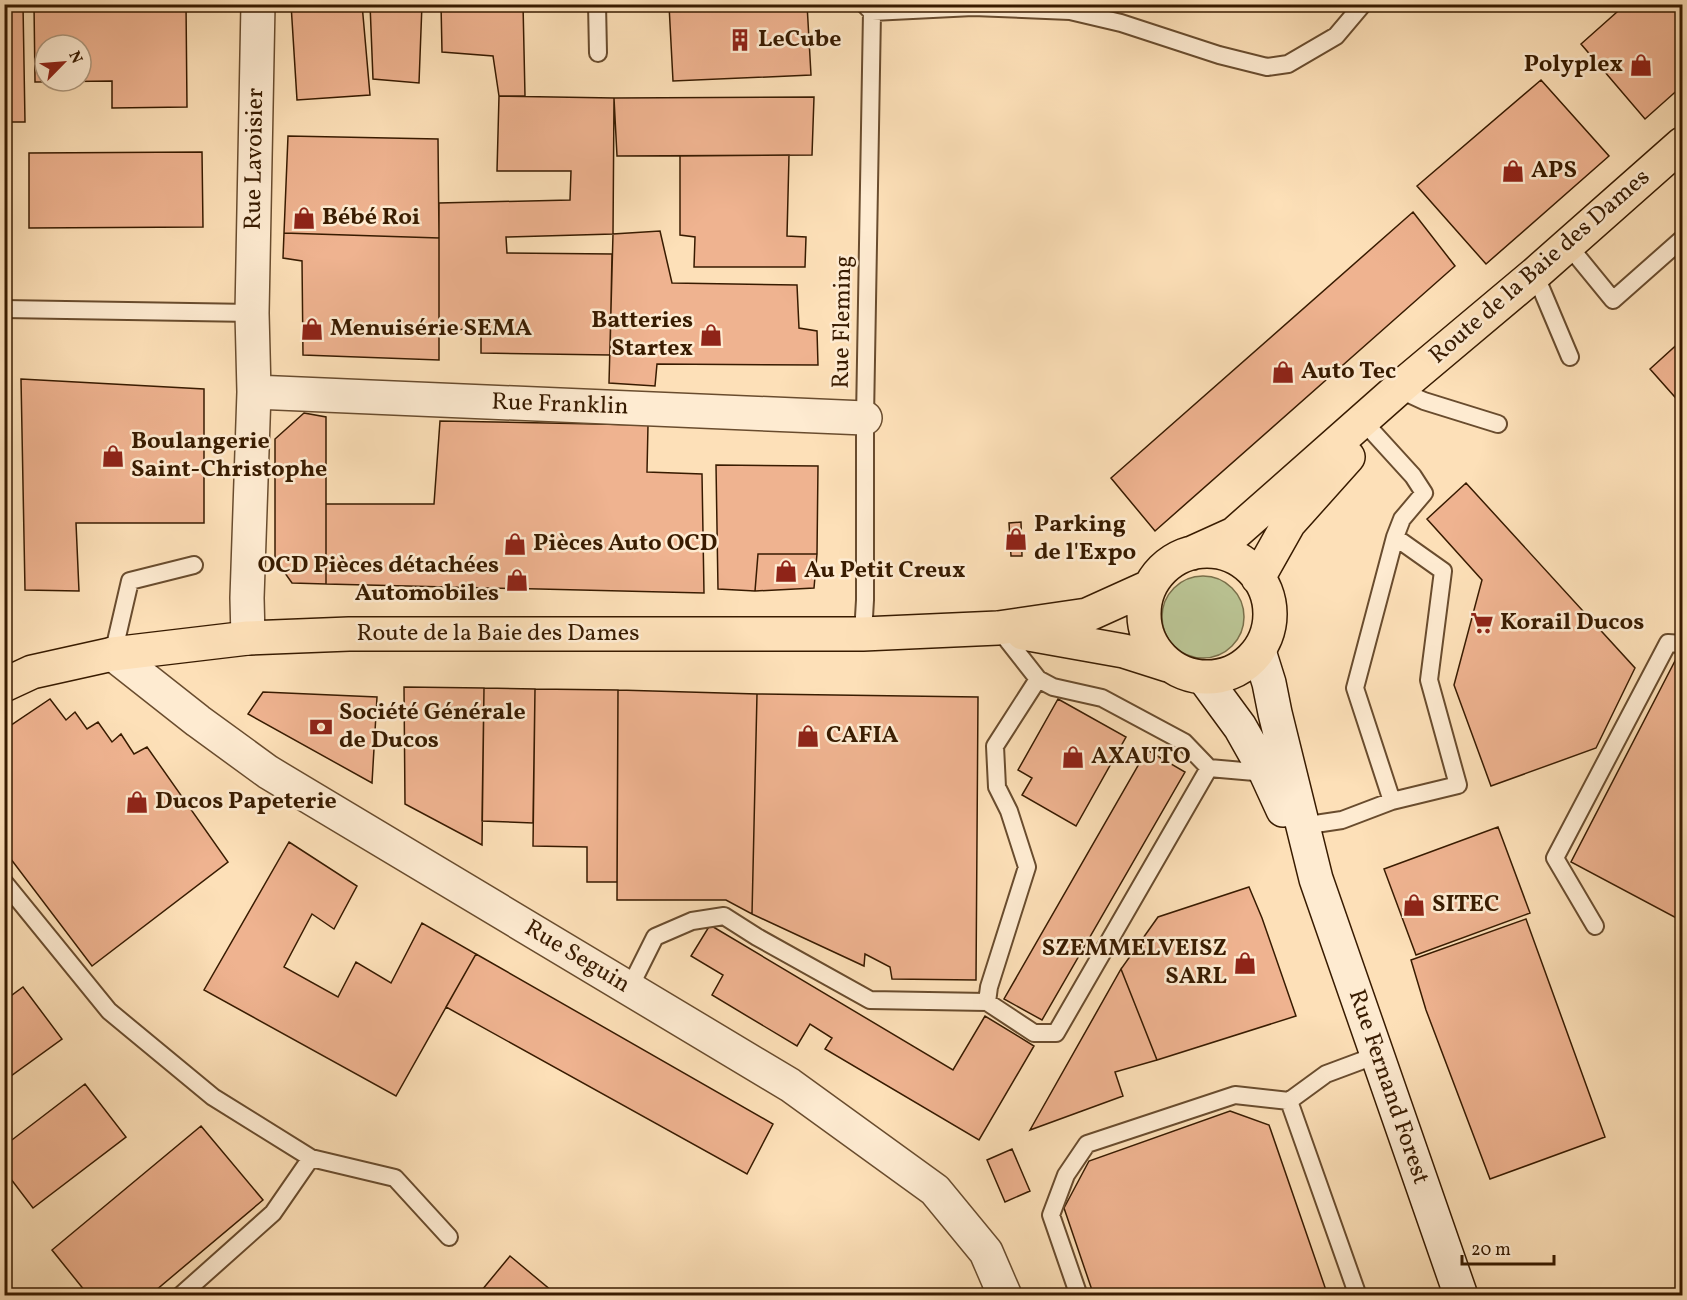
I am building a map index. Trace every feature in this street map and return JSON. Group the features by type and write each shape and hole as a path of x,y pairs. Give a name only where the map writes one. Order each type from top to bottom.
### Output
{"main road":[{"name":"Route de la Baie des Dames","path":"1192,553 1234,534 1398,389 1535,274 1683,144"},
{"name":"Route de la Baie des Dames","path":"1258,578 1289,523 1372,431 1398,389"},
{"path":"1221,552 1239,560 1258,578 1268,597 1270,609 1268,633 1259,651 1250,661 1232,673 1204,678 1182,673 1168,665 1150,643 1143,622 1143,607 1149,587 1164,566 1177,558 1192,553 1221,552"},
{"name":"Route de la Baie des Dames","path":"4,685 32,672 113,654 248,638 349,634 863,634 998,628 1087,615 1149,587"},
{"name":"Route de la Baie des Dames","path":"998,628 1124,651 1168,665"}],"street":[{"name":"Rue Lavoisier","path":"248,638 247,598 254,392 252,314 258,4"},
{"name":"Rue Franklin","path":"254,392 865,418"},
{"name":"Rue Fernand Forest","path":"1259,651 1269,683 1316,879 1461,1296"},
{"name":"Rue Seguin","path":"113,654 267,772 790,1085 935,1190 986,1252 1005,1296"},
{"name":"Rue Fernand Forest","path":"1204,678 1240,727 1266,773 1316,879"}],"lane":[{"path":"597,4 598,53"},
{"path":"868,8 974,7 1070,11 1121,23 1220,55 1267,67 1288,64 1336,36 1363,4"},
{"name":"Rue Fleming","path":"863,634 868,8"},
{"path":"1568,245 1613,300 1683,238"},
{"path":"1535,274 1570,357"},
{"path":"4,309 252,314"},
{"path":"1398,389 1498,424"},
{"path":"1372,431 1413,476 1424,493 1402,519 1395,537 1355,688 1392,801"},
{"path":"1302,826 1342,820 1392,801 1458,785 1429,680 1443,571 1395,537"},
{"path":"113,654 130,581 194,565"},
{"path":"998,628 1038,679 1053,687 1102,698 1184,742 1209,768 1266,773"},
{"path":"1594,926 1555,858 1668,643 1683,644"},
{"path":"987,1002 989,987 1027,867 1009,811 997,787 995,746 1038,679"},
{"path":"629,988 655,937 692,921 724,916 870,1000 987,1002 1034,1033 1056,1033 1209,768"},
{"path":"4,882 109,1011 213,1097 311,1158 395,1179 450,1237"},
{"path":"1079,1296 1052,1215 1066,1175 1087,1144 1234,1095 1290,1101 1326,1074 1377,1055"},
{"path":"1290,1101 1358,1296"},
{"path":"180,1296 273,1213 311,1158"}],"green space":[{"path":"1203,576 1219,579 1232,588 1241,601 1244,617 1241,633 1232,646 1219,655 1203,658 1187,655 1174,646 1165,633 1162,617 1165,601 1174,588 1187,579"}],"building":[{"path":"186,4 187,107 112,108 112,81 93,81 93,33 34,33 34,5"},
{"path":"291,4 362,4 370,95 297,100"},
{"path":"370,4 422,4 419,83 373,79"},
{"path":"441,4 523,4 525,96 499,96 493,56 442,52"},
{"name":"LeCube","path":"807,4 811,75 673,81 669,5"},
{"name":"Polyplex","path":"1626,4 1682,4 1682,86 1645,119 1581,44"},
{"path":"4,5 23,5 25,122 4,122"},
{"name":"APS","path":"1541,80 1609,156 1486,264 1417,186"},
{"path":"499,96 614,98 613,234 506,237 507,253 612,254 610,355 481,353 481,329 439,330 439,203 570,200 571,171 497,171"},
{"path":"814,97 812,155 617,156 614,98"},
{"path":"288,136 438,139 439,238 284,233"},
{"path":"202,152 203,227 29,228 29,153"},
{"path":"789,155 787,236 806,237 805,267 694,267 695,237 680,235 680,156"},
{"name":"Auto Tec","path":"1413,212 1455,266 1155,531 1111,478"},
{"path":"660,231 672,283 797,285 799,328 817,331 818,365 657,364 655,386 609,383 613,234"},
{"path":"284,233 439,238 439,360 303,355 302,261 283,258"},
{"path":"1682,340 1682,405 1650,369"},
{"name":"Boulangerie Saint-Christophe","path":"21,379 204,389 204,523 76,523 79,591 25,590"},
{"path":"304,413 326,417 326,584 292,583 275,559 275,439"},
{"name":"Pièces Auto OCD","path":"440,421 648,425 647,472 702,474 704,593 326,584 326,504 434,504"},
{"path":"716,465 818,466 817,554 758,554 755,591 718,589"},
{"path":"1466,483 1635,668 1596,748 1491,786 1454,685 1482,580 1427,519"},
{"name":"Parking de l'Expo","path":"1021,522 1022,556 1011,556 1009,523"},
{"name":"Au Petit Creux","path":"758,554 817,554 814,588 755,591"},
{"path":"1677,657 1682,660 1682,921 1571,862"},
{"path":"404,687 484,688 482,845 405,804"},
{"path":"484,688 535,689 533,823 482,821"},
{"path":"535,689 618,690 617,882 587,882 587,847 533,846"},
{"path":"618,690 757,694 752,914 726,900 617,900"},
{"path":"263,692 377,697 372,783 248,714"},
{"path":"757,694 978,697 976,980 892,979 890,967 865,954 864,966 752,914"},
{"path":"50,699 66,720 75,712 87,729 98,722 112,742 121,734 134,754 147,747 228,862 92,966 4,850 4,730"},
{"path":"1058,699 1126,737 1076,826 1022,795 1032,778 1018,770"},
{"path":"1147,750 1185,772 1042,1020 1004,999"},
{"path":"1498,827 1530,913 1416,955 1384,869"},
{"path":"289,842 357,886 334,929 312,914 284,967 338,997 356,962 391,983 422,923 476,954 396,1096 204,990"},
{"path":"1249,887 1296,1016 1157,1060 1121,969 1158,917"},
{"path":"1526,919 1605,1137 1490,1179 1426,1010 1411,960"},
{"path":"710,925 953,1070 985,1016 1034,1046 979,1140 825,1049 832,1038 810,1024 797,1046 712,995 723,975 691,956"},
{"path":"476,954 773,1124 747,1174 446,1007"},
{"path":"1121,969 1157,1060 1115,1072 1123,1096 1030,1130"},
{"path":"23,987 62,1039 4,1081 4,1001"},
{"path":"85,1084 126,1137 33,1208 4,1170 4,1146"},
{"path":"1230,1111 1269,1125 1328,1296 1094,1296 1064,1208 1089,1161"},
{"path":"201,1126 263,1200 149,1296 89,1296 52,1250"},
{"path":"1012,1149 1030,1191 1005,1202 987,1160"},
{"path":"510,1256 558,1296 477,1296"}],"place":[{"name":"LeCube","path":"740,40"},
{"name":"Polyplex","path":"1641,65"},
{"name":"APS","path":"1513,171"},
{"name":"Bébé Roi","path":"304,218"},
{"name":"Menuisérie SEMA","path":"312,329"},
{"name":"Batteries Startex","path":"711,335"},
{"name":"Auto Tec","path":"1283,372"},
{"name":"Boulangerie Saint-Christophe","path":"113,456"},
{"name":"Parking de l'Expo","path":"1016,539"},
{"name":"Pièces Auto OCD","path":"515,544"},
{"name":"Au Petit Creux","path":"786,571"},
{"name":"OCD Pièces détachées Automobiles","path":"517,580"},
{"name":"Korail Ducos","path":"1482,623"},
{"name":"Société Générale de Ducos","path":"321,727"},
{"name":"CAFIA","path":"808,736"},
{"name":"AXAUTO","path":"1073,757"},
{"name":"Ducos Papeterie","path":"137,802"},
{"name":"SITEC","path":"1414,905"},
{"name":"SZEMMELVEISZ SARL","path":"1245,963"}]}
